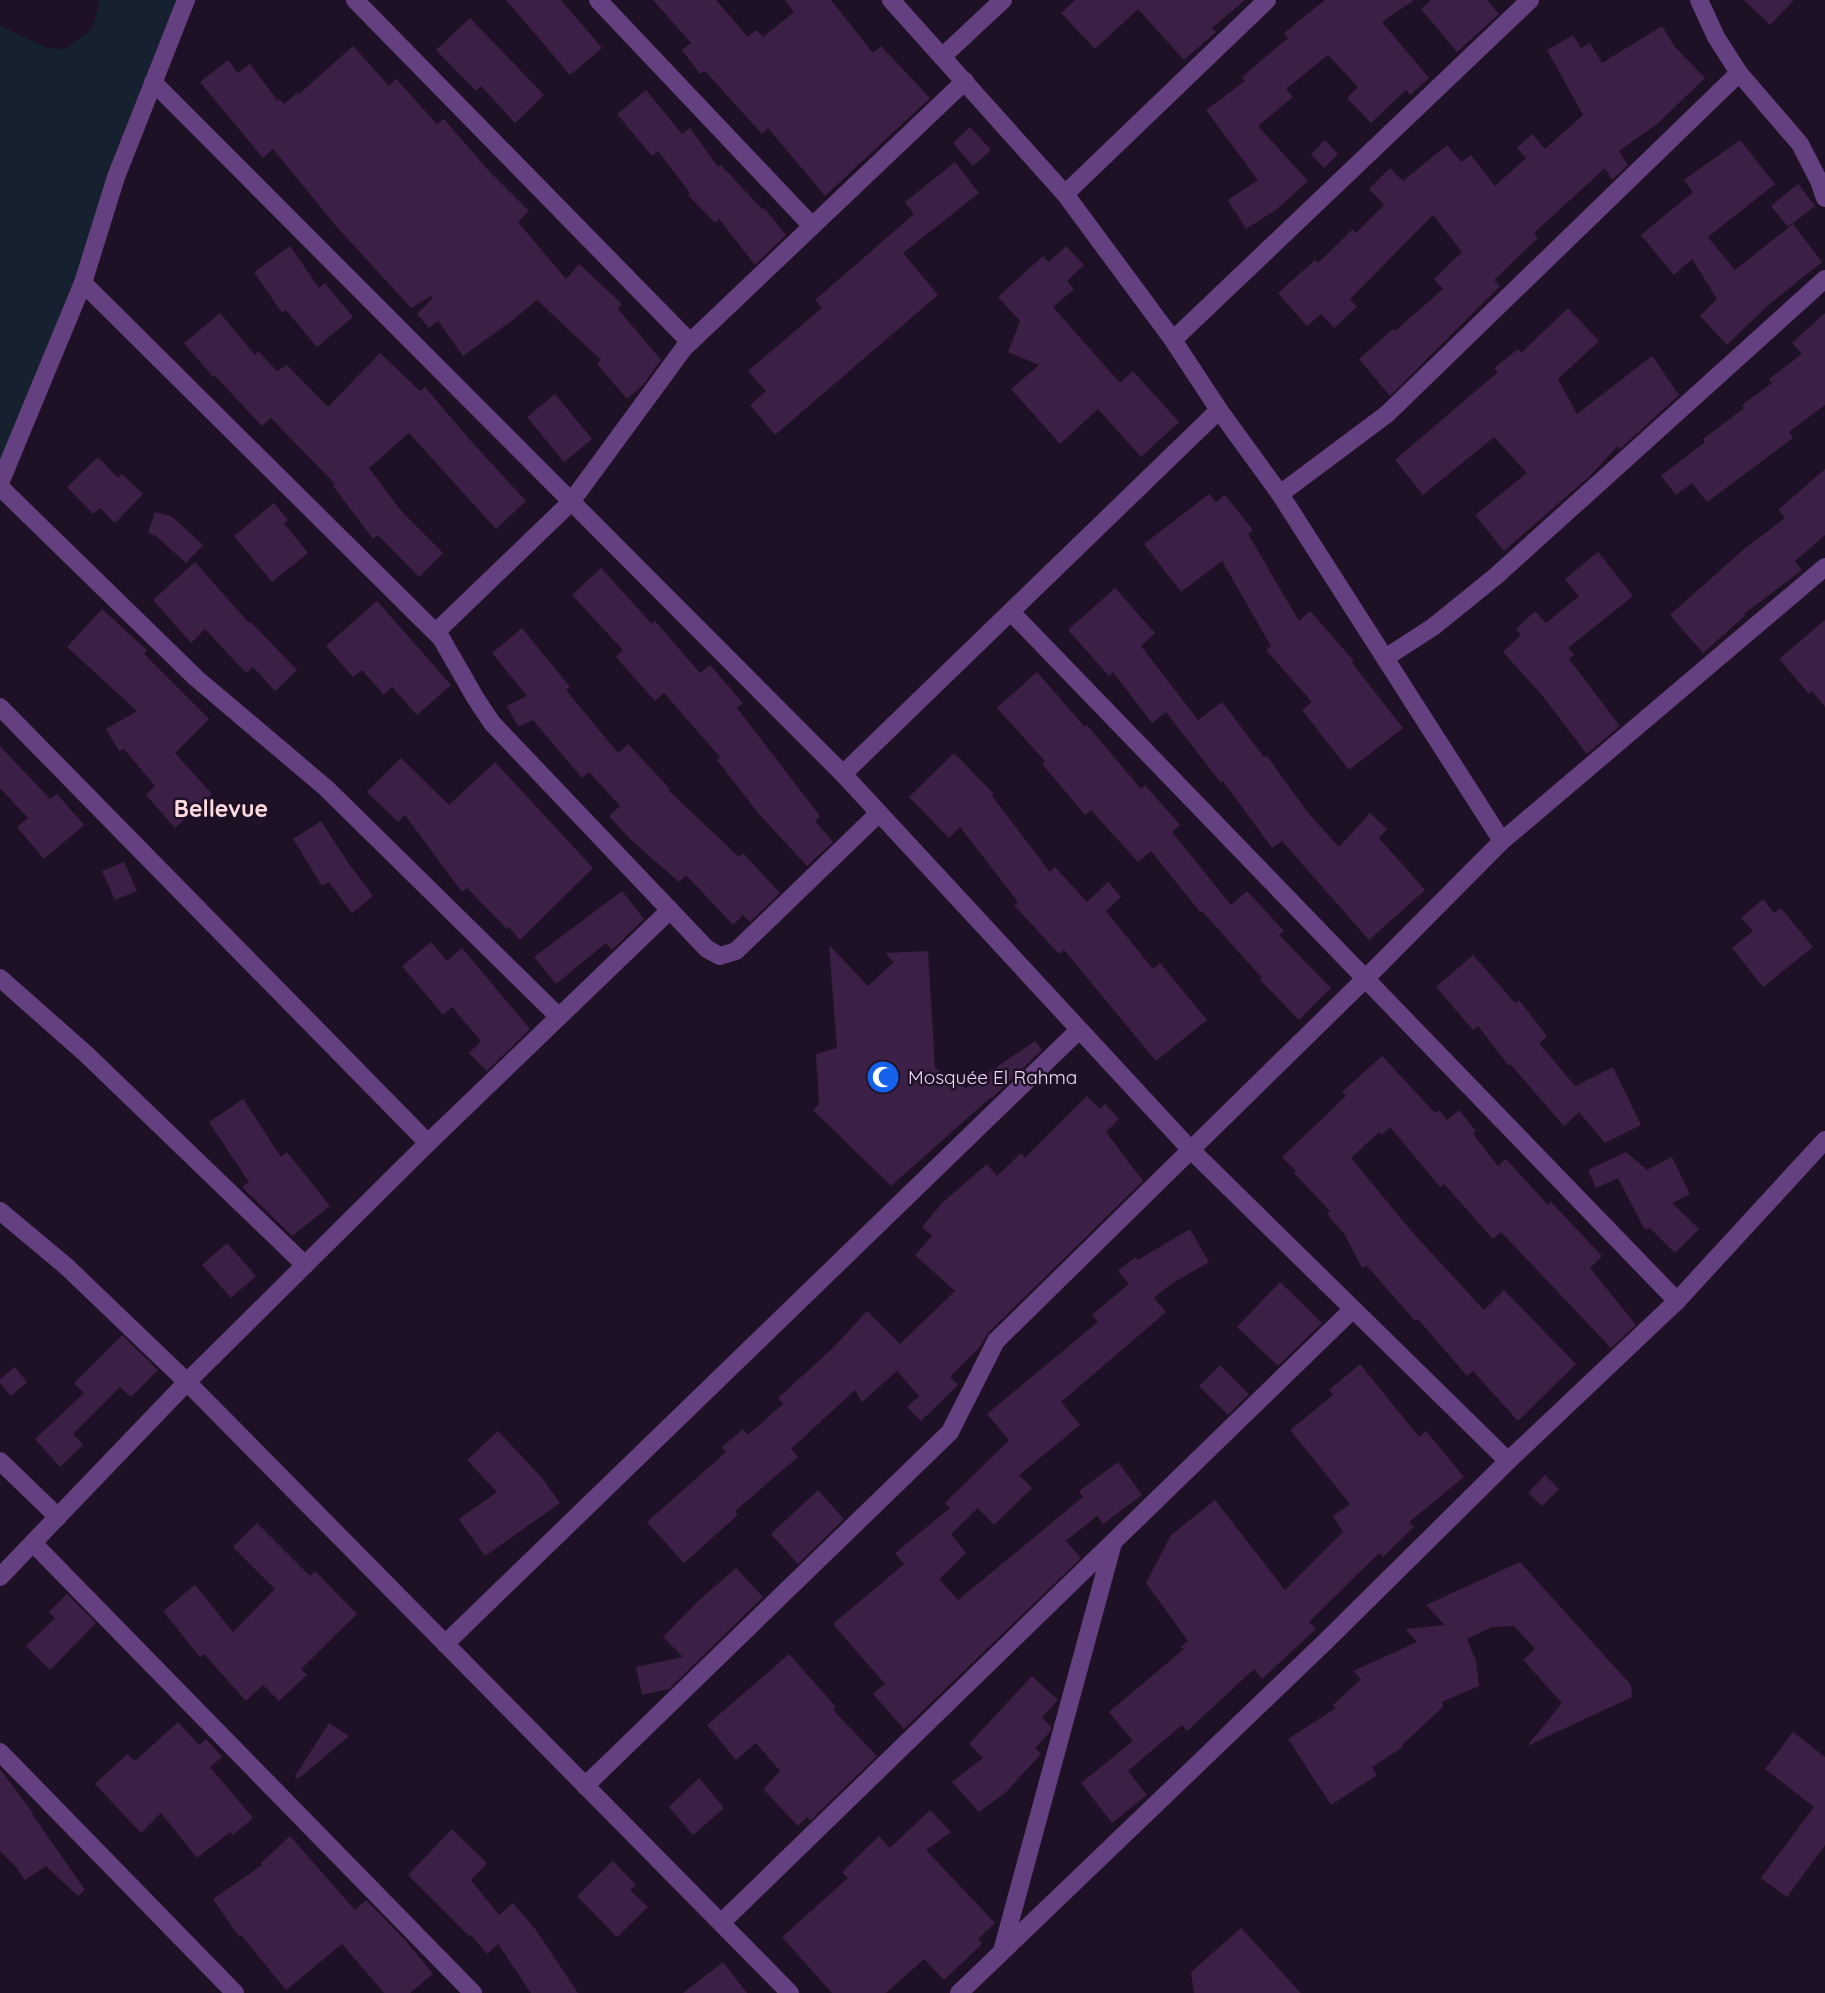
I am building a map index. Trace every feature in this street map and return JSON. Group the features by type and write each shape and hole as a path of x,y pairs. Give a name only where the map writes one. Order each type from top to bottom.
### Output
{"street":[{"path":"186,0 116,177 83,283 0,485 196,678 326,788 559,1017"},
{"path":"355,0 690,342"},
{"path":"598,0 812,226"},
{"path":"891,0 1065,194 1173,340 1219,410 1280,494 1502,841"},
{"path":"943,57 1003,0"},
{"path":"1065,194 1267,0"},
{"path":"1173,340 1530,0"},
{"path":"1699,0 1716,37 1739,73 1800,144 1823,184"},
{"path":"1280,494 1387,414 1739,73"},
{"path":"436,632 570,502 690,342 965,81"},
{"path":"153,82 843,774 1190,1149 1508,1461"},
{"path":"1385,659 1433,627 1496,576 1825,279"},
{"path":"83,283 442,638 492,723 707,949 720,956 736,951 879,813"},
{"path":"843,774 1219,410"},
{"path":"585,1786 950,1432 996,1341 1502,841 1825,567"},
{"path":"1011,612 1678,1301"},
{"path":"0,707 428,1143"},
{"path":"0,1577 187,1382 428,1143 670,910"},
{"path":"0,978 86,1054 305,1265"},
{"path":"445,1644 1079,1030"},
{"path":"959,1993 1326,1641 1508,1461 1678,1301 1825,1140"},
{"path":"0,1211 67,1267 187,1382 790,1993"},
{"path":"720,1923 1353,1310"},
{"path":"0,1461 58,1517"},
{"path":"1002,1951 1114,1542"},
{"path":"33,1543 473,1993"},
{"path":"0,1752 236,1993"}],"shaded area":[{"path":"100,0 186,0 0,483 0,26 48,48 66,49 92,29"}],"building":[{"path":"506,0 561,0 602,48 570,75"},
{"path":"653,0 716,0 748,37 756,30 763,37 794,12 785,0 831,0 873,53 881,46 930,98 825,196 768,128 762,134 705,71 700,74 682,50 691,43"},
{"path":"1075,0 1245,0 1212,28 1216,32 1184,60 1138,9 1095,49 1061,13"},
{"path":"1325,0 1414,0 1382,22 1429,78 1410,95 1406,90 1371,123 1347,98 1358,87 1328,55 1286,89 1293,97 1258,126 1308,181 1277,209 1246,229 1228,200 1258,180 1206,110 1245,81 1242,77 1288,38 1284,33"},
{"path":"1431,0 1487,0 1499,14 1457,52 1421,9"},
{"path":"1744,0 1794,0 1770,25"},
{"path":"470,18 544,95 515,123 481,86 476,91 436,50"},
{"path":"1662,26 1675,47 1705,78 1657,124 1619,151 1628,165 1612,180 1605,168 1534,233 1538,238 1494,280 1500,286 1390,396 1359,359 1443,289 1434,279 1462,252 1433,215 1350,299 1357,307 1334,328 1321,314 1307,326 1278,293 1315,260 1318,263 1353,229 1356,233 1384,205 1369,189 1390,168 1403,181 1447,145 1461,162 1471,155 1495,186 1526,158 1517,148 1532,134 1545,149 1583,115 1547,50 1573,35 1581,48 1590,43 1602,63"},
{"path":"353,46 389,86 396,79 437,124 444,119 488,170 529,211 518,222 566,279 579,264 622,304 618,309 661,360 643,385 627,399 597,364 601,360 537,300 463,356 438,321 429,328 417,314 433,298 431,296 411,308 336,226 273,149 263,158 200,82 228,60 238,73 250,64 278,101 280,99 284,104"},
{"path":"646,90 682,134 690,128 718,167 721,165 762,209 764,208 786,235 755,265 719,219 715,223 688,195 690,193 658,151 652,156 617,114"},
{"path":"970,127 991,150 973,166 953,143"},
{"path":"1325,140 1338,154 1324,168 1311,154"},
{"path":"1740,140 1775,184 1708,237 1735,270 1793,224 1822,262 1767,306 1727,345 1700,316 1717,299 1692,259 1674,275 1641,235 1693,192 1684,180"},
{"path":"955,162 979,193 903,253 938,295 775,435 750,405 766,391 748,371 822,308 815,300 914,214 905,202"},
{"path":"1798,184 1815,206 1788,227 1771,206"},
{"path":"290,246 319,288 325,283 353,317 317,347 286,310 282,313 254,272"},
{"path":"1066,246 1084,265 1067,281 1074,289 1053,307 1120,383 1133,371 1179,422 1141,457 1098,409 1060,444 1011,389 1039,365 1008,352 1020,321 998,297 1043,256 1049,262"},
{"path":"1568,308 1599,341 1558,379 1577,414 1652,356 1679,395 1620,449 1618,446 1591,475 1504,551 1475,515 1527,473 1494,437 1423,495 1395,460 1498,372 1494,368 1518,349 1521,353"},
{"path":"220,313 255,355 258,351 277,371 287,365 328,407 380,353 420,391 425,387 526,501 496,529 409,433 369,468 402,512 443,553 419,577 378,535 373,539 333,486 335,484 271,418 262,426 215,376 213,377 184,343"},
{"path":"1825,313 1825,405 1789,432 1793,438 1707,502 1692,483 1676,495 1661,476 1705,442 1703,439 1772,383 1769,379 1802,354 1792,343"},
{"path":"555,394 592,439 564,462 527,417"},
{"path":"98,457 118,478 122,474 143,494 115,523 100,508 93,514 67,487"},
{"path":"1825,469 1825,535 1795,561 1802,570 1744,614 1746,615 1703,653 1670,615 1744,549 1785,518 1778,510"},
{"path":"1209,494 1216,502 1225,495 1253,530 1248,534 1299,621 1310,611 1354,661 1352,663 1403,728 1349,770 1302,710 1312,702 1266,650 1271,646 1222,561 1181,592 1144,544"},
{"path":"274,503 288,520 284,523 308,553 272,582 234,536"},
{"path":"155,512 171,516 203,545 186,563 156,536 148,533"},
{"path":"1598,552 1633,596 1568,648 1574,655 1569,659 1620,726 1587,754 1541,694 1503,652 1521,635 1516,629 1535,611 1546,623 1579,596 1565,579"},
{"path":"195,562 249,623 251,622 297,670 275,691 253,667 246,673 205,629 191,643 153,600"},
{"path":"601,568 652,624 655,621 700,673 710,665 743,703 737,708 820,816 815,821 833,842 807,866 759,814 717,760 720,757 664,693 655,701 616,657 623,650 572,595"},
{"path":"1115,588 1155,633 1141,646 1198,720 1222,702 1264,757 1267,756 1309,814 1339,847 1370,813 1387,829 1379,838 1425,890 1369,940 1282,841 1272,848 1223,781 1221,783 1166,712 1152,723 1113,672 1109,676 1068,630"},
{"path":"377,601 451,685 417,715 392,687 384,695 362,670 353,677 326,646"},
{"path":"102,609 147,650 144,654 209,719 175,753 212,794 175,828 146,795 155,786 124,749 119,751 106,729 137,711 67,647"},
{"path":"1825,620 1825,707 1812,691 1809,694 1779,659"},
{"path":"522,628 570,687 566,690 618,753 628,744 670,789 668,790 739,857 743,853 780,893 750,922 743,915 733,925 686,875 679,882 631,840 609,816 620,806 589,772 582,778 533,720 518,727 507,706 527,696 492,653"},
{"path":"1037,672 1085,727 1087,725 1141,789 1145,785 1180,825 1172,832 1231,905 1247,891 1284,931 1279,935 1331,988 1299,1020 1260,980 1262,978 1202,911 1200,912 1151,851 1138,862 1091,810 1085,815 1042,764 1045,761 997,708"},
{"path":"0,746 50,799 57,794 84,825 44,859 17,827 28,818 0,788"},
{"path":"954,753 994,794 992,796 1050,872 1055,867 1087,902 1108,882 1121,897 1106,911 1153,969 1160,963 1207,1020 1156,1061 1064,950 1059,954 1014,905 1018,902 960,827 949,838 909,797"},
{"path":"401,758 449,805 495,762 593,868 520,940 467,888 462,892 405,815 398,822 367,792"},
{"path":"321,821 373,896 352,913 329,882 322,886 293,839"},
{"path":"124,862 137,891 115,900 102,871"},
{"path":"622,891 644,919 612,950 606,943 556,984 534,957"},
{"path":"1763,899 1774,913 1781,908 1813,947 1763,987 1732,948 1753,931 1741,918"},
{"path":"431,942 447,961 462,948 530,1029 487,1071 469,1053 481,1041 452,1007 443,1015 402,966"},
{"name":"Mosquée El Rahma","path":"829,945 868,986 894,962 885,953 928,951 935,1068 966,1088 1035,1041 1042,1050 992,1098 891,1186 813,1110 819,1104 816,1054 837,1048"},
{"path":"1473,955 1515,1003 1519,1000 1547,1036 1539,1043 1575,1086 1613,1067 1641,1125 1605,1143 1579,1112 1564,1126 1510,1064 1509,1066 1478,1026 1473,1030 1436,987"},
{"path":"1382,1056 1435,1113 1439,1110 1447,1120 1459,1110 1476,1131 1473,1134 1498,1166 1506,1159 1548,1205 1551,1202 1602,1256 1590,1268 1636,1325 1611,1348 1501,1232 1493,1239 1444,1184 1440,1187 1390,1127 1382,1135 1379,1132 1351,1158 1413,1233 1484,1310 1504,1290 1576,1364 1518,1421 1473,1371 1467,1376 1367,1266 1362,1268 1345,1235 1327,1214 1330,1211 1282,1157 1346,1096 1342,1092"},
{"path":"1087,1096 1100,1109 1105,1104 1119,1119 1106,1132 1143,1181 988,1333 979,1348 950,1377 958,1385 921,1421 907,1407 919,1396 897,1371 862,1402 855,1390 791,1449 798,1457 735,1511 738,1515 684,1563 647,1522 726,1452 722,1447 743,1429 748,1435 783,1404 778,1398 834,1347 867,1311 900,1344 955,1291 915,1255 932,1236 922,1227 942,1203 987,1164 997,1176 1021,1153 1025,1158"},
{"path":"243,1099 281,1157 287,1152 330,1206 292,1236 242,1187 249,1182 209,1122"},
{"path":"1626,1152 1647,1170 1672,1157 1690,1194 1672,1203 1699,1229 1675,1253 1650,1228 1645,1230 1618,1178 1596,1188 1588,1170"},
{"path":"1190,1229 1209,1262 1171,1284 1154,1298 1166,1312 1061,1402 1080,1425 1019,1475 1032,1488 994,1525 978,1508 951,1534 966,1553 939,1579 958,1600 1083,1497 1079,1491 1118,1462 1142,1495 1103,1524 1097,1516 1066,1541 1081,1558 904,1729 873,1694 885,1684 833,1624 904,1564 895,1553 950,1508 945,1503 1009,1440 987,1414 1098,1322 1092,1315 1129,1284 1118,1271 1135,1257 1138,1260"},
{"path":"227,1243 256,1276 231,1298 202,1265"},
{"path":"1280,1282 1322,1323 1278,1366 1237,1327"},
{"path":"122,1335 158,1370 131,1397 120,1387 73,1434 83,1445 60,1467 35,1439 84,1393 74,1383"},
{"path":"1360,1364 1419,1437 1426,1431 1464,1477 1409,1522 1414,1527 1383,1557 1379,1553 1309,1622 1316,1629 1262,1679 1254,1669 1187,1731 1182,1725 1128,1771 1147,1795 1112,1823 1081,1783 1133,1741 1109,1712 1184,1649 1180,1647 1188,1641 1146,1583 1171,1535 1215,1500 1285,1590 1343,1532 1333,1516 1350,1504 1290,1430 1333,1395 1329,1390"},
{"path":"1220,1365 1249,1394 1228,1415 1199,1386"},
{"path":"15,1367 27,1382 11,1396 0,1383 0,1379"},
{"path":"498,1431 542,1478 560,1503 485,1556 459,1519 497,1492 467,1460"},
{"path":"1545,1475 1559,1489 1542,1506 1528,1493"},
{"path":"818,1490 844,1519 798,1564 771,1534"},
{"path":"257,1523 310,1576 315,1571 357,1614 301,1669 307,1675 279,1701 263,1685 246,1701 204,1654 200,1657 163,1611 195,1585 233,1632 275,1589 233,1547"},
{"path":"1520,1562 1631,1685 1632,1697 1527,1746 1562,1703 1523,1660 1535,1649 1514,1626 1492,1627 1467,1639 1476,1661 1479,1686 1442,1702 1443,1707 1402,1745 1403,1747 1372,1767 1377,1775 1331,1805 1288,1739 1336,1708 1333,1705 1361,1679 1353,1671 1417,1642 1405,1629 1445,1625 1426,1605"},
{"path":"736,1568 763,1597 669,1689 642,1695 636,1667 683,1657 663,1637"},
{"path":"67,1594 96,1623 50,1670 26,1646 55,1618 49,1612"},
{"path":"789,1654 836,1707 833,1710 877,1756 810,1821 807,1817 798,1826 763,1789 780,1771 756,1743 736,1760 707,1725"},
{"path":"1032,1676 1058,1700 1042,1717 1051,1727 1050,1732 1035,1748 1041,1754 1006,1792 979,1812 952,1782 983,1758 969,1744"},
{"path":"178,1722 199,1745 206,1739 222,1757 210,1767 253,1818 233,1835 230,1832 197,1858 161,1813 141,1833 95,1784 127,1754 135,1761"},
{"path":"329,1723 349,1736 298,1779 295,1776"},
{"path":"1793,1732 1825,1757 1825,1845 1787,1897 1761,1878 1814,1807 1765,1769"},
{"path":"0,1769 85,1890 78,1896 46,1866 25,1880 0,1851"},
{"path":"699,1778 724,1808 693,1835 669,1807"},
{"path":"930,1810 951,1832 926,1850 995,1923 978,1939 982,1944 944,1980 924,1959 886,1993 832,1993 782,1937 848,1878 842,1872 879,1836 890,1848"},
{"path":"452,1829 487,1863 471,1880 499,1915 513,1903 536,1930 578,1993 531,1993 498,1944 487,1954 471,1935 469,1936 408,1875"},
{"path":"290,1836 355,1910 366,1900 407,1942 433,1974 410,1993 384,1993 342,1944 286,1990 241,1935 239,1937 213,1899 262,1865 261,1863"},
{"path":"613,1861 636,1885 630,1890 648,1907 617,1937 577,1896"},
{"path":"1241,1928 1301,1993 1194,1993 1191,1972"},
{"path":"723,1962 747,1993 683,1993"}],"place":[{"name":"Mosquée El Rahma","path":"883,1077"}],"district":[{"name":"Bellevue","path":"221,809"}]}
